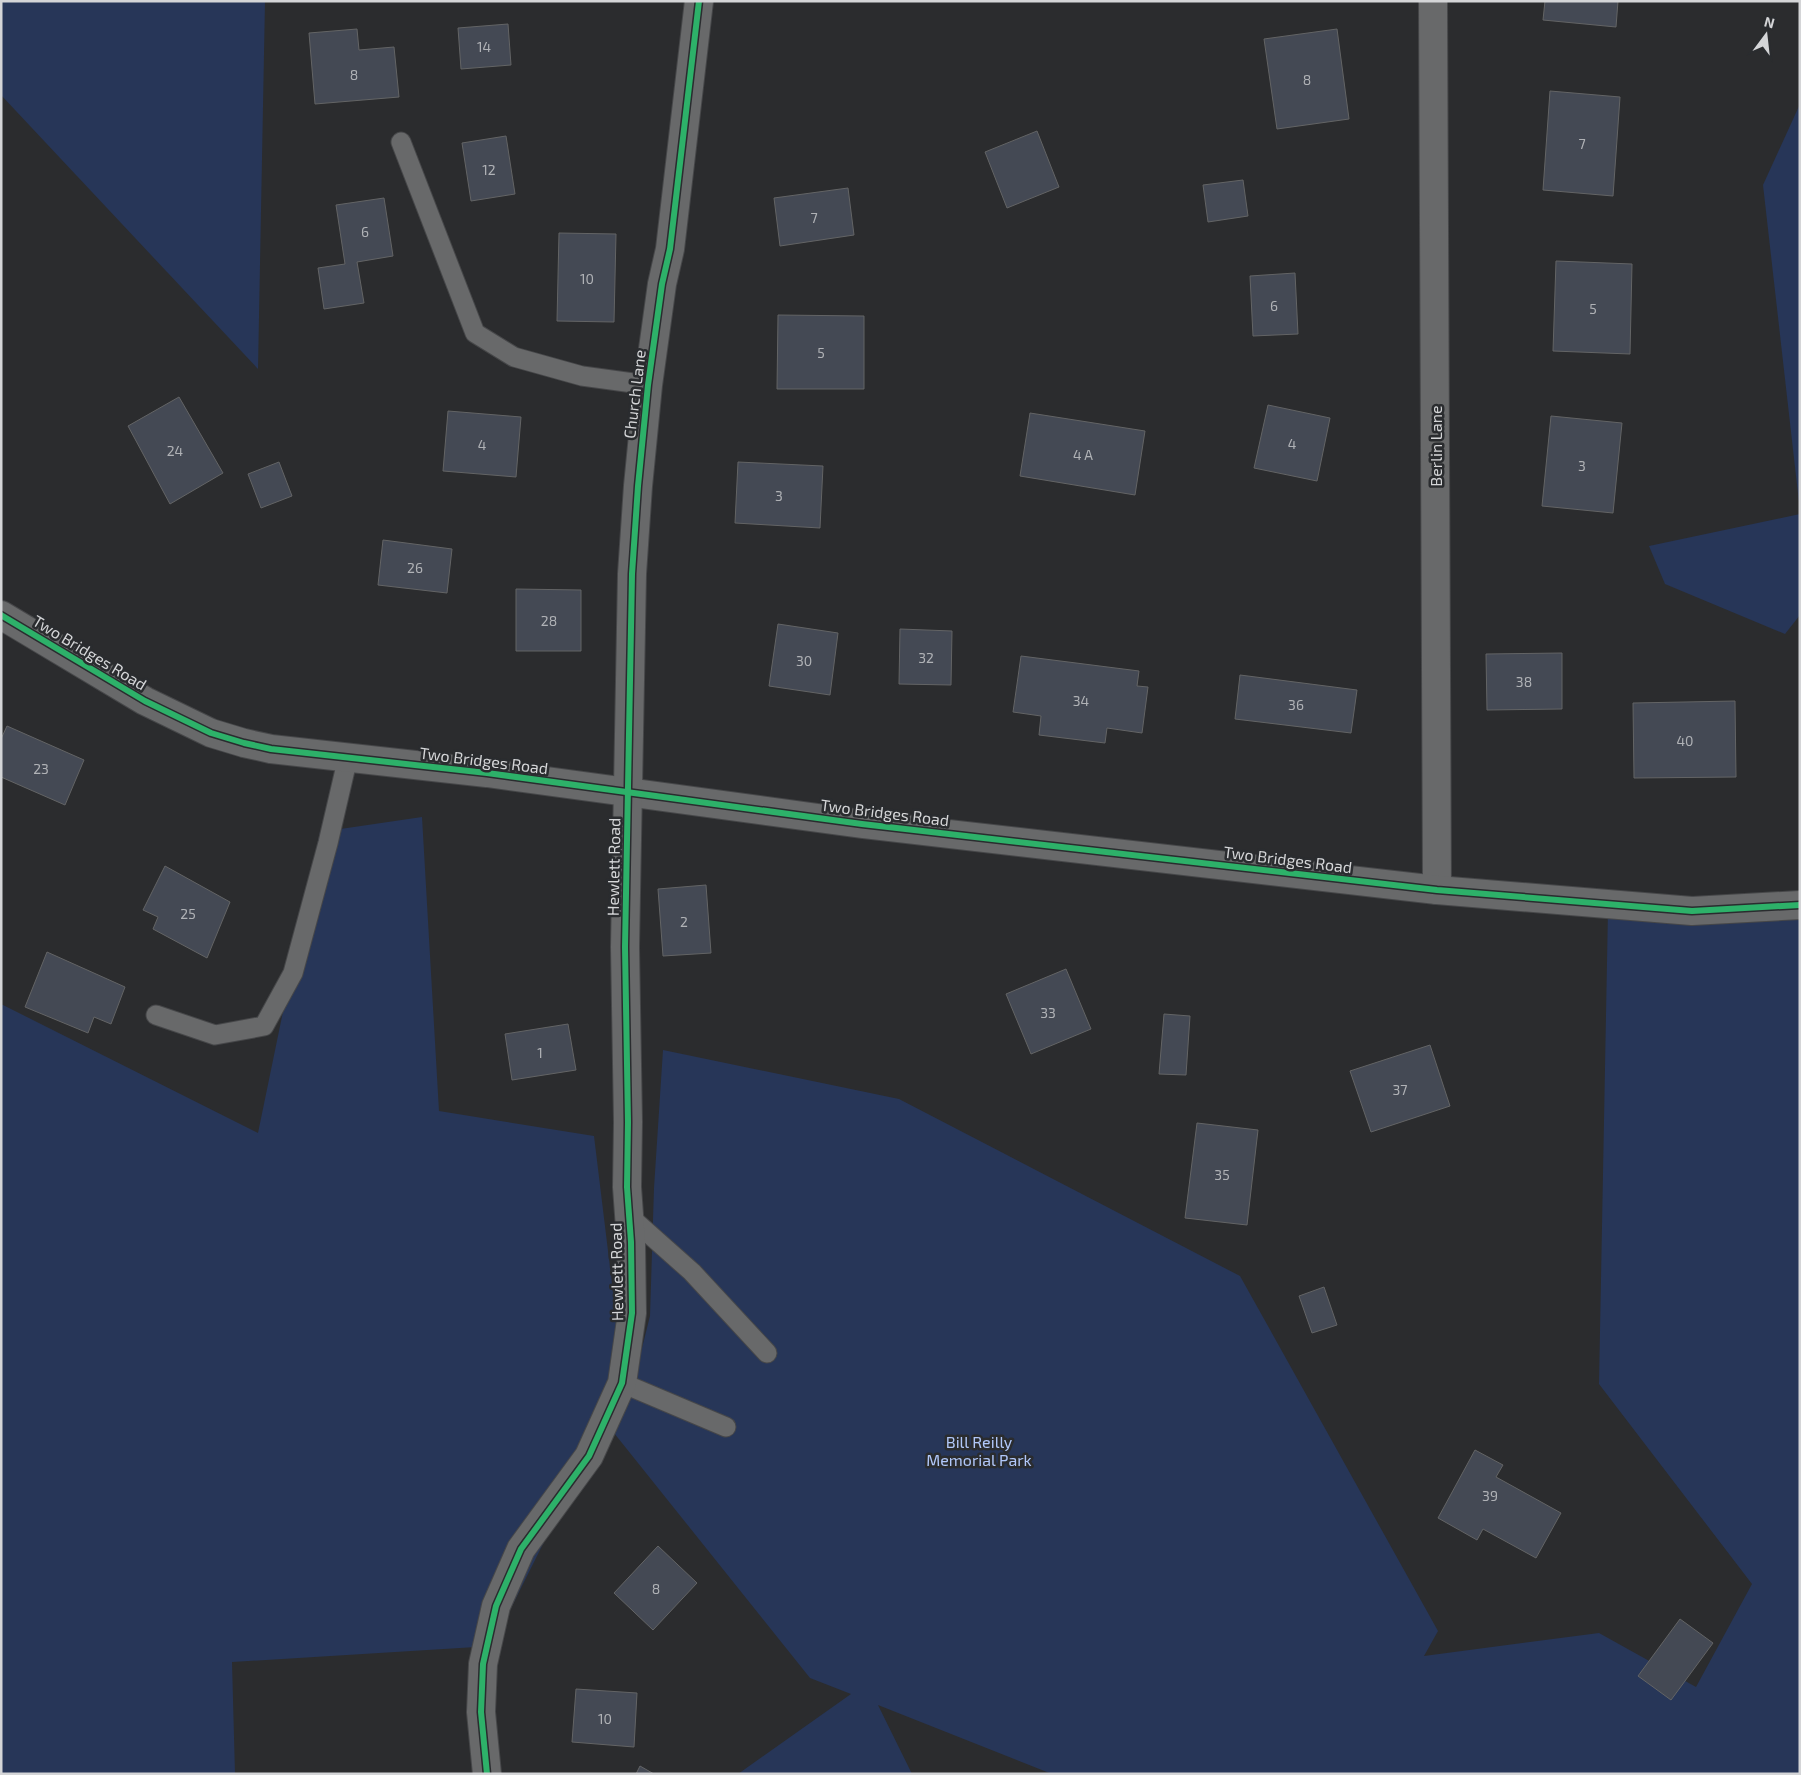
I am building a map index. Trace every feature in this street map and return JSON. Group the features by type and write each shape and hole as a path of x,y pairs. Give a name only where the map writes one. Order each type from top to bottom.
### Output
{"street":[{"name":"Church Lane","path":"627,792 632,574 638,486 648,385 662,284 670,249 699,1"},
{"name":"Berlin Lane","path":"1434,1 1437,890"},
{"name":"Two Bridges Road","path":"1,615 145,701 212,733 244,744 271,749 487,773 862,824 1437,890 1692,911 1800,905"},
{"name":"Hewlett Road","path":"487,1774 480,1712 484,1664 496,1606 521,1549 589,1456 622,1383 632,1313 625,947 627,792"}],"lane":[{"path":"401,142 475,333 514,357 582,376 648,385"},
{"path":"156,1015 216,1036 264,1026 293,973 328,842 348,757"},
{"path":"629,1216 692,1272 767,1353"},
{"path":"622,1383 726,1427"}],"green space":[{"path":"1,1 265,1 258,369 1,95"},
{"path":"1800,104 1800,511 1763,185"},
{"path":"1800,514 1800,615 1785,634 1665,584 1649,546"},
{"path":"422,817 439,1111 594,1136 624,1382 492,1646 232,1662 235,1774 1,1774 1,1004 258,1133 320,832"},
{"name":"Bill Reilly Memorial Park","path":"1800,899 1800,1774 1052,1774 878,1705 912,1774 738,1774 851,1694 810,1678 614,1433 631,1392 650,1316 654,1188 663,1050 899,1099 1240,1276 1438,1631 1424,1656 1599,1633 1696,1687 1752,1584 1599,1384 1608,910"}],"building":[{"path":"1545,1 1618,1 1616,27 1543,20"},
{"path":"508,24 511,65 461,69 458,28"},
{"path":"357,29 359,50 394,47 399,97 315,104 309,33"},
{"path":"1337,29 1349,119 1277,129 1264,39"},
{"path":"1550,91 1620,97 1613,196 1543,190"},
{"path":"1037,131 1059,187 1007,208 985,152"},
{"path":"506,136 515,194 471,201 462,143"},
{"path":"1243,180 1248,216 1208,222 1203,185"},
{"path":"848,188 854,235 780,246 774,198"},
{"path":"384,198 393,256 357,262 364,303 324,309 318,268 345,264 336,205"},
{"path":"559,233 616,234 614,322 557,321"},
{"path":"1556,261 1632,264 1630,354 1553,351"},
{"path":"1295,273 1298,334 1253,336 1250,276"},
{"path":"778,315 864,316 864,389 777,389"},
{"path":"179,397 223,473 170,504 128,426"},
{"path":"1268,405 1330,418 1317,481 1254,468"},
{"path":"448,411 521,417 516,477 443,471"},
{"path":"1030,413 1145,431 1135,495 1020,476"},
{"path":"1551,416 1622,423 1613,513 1542,506"},
{"path":"279,462 292,496 261,508 248,474"},
{"path":"738,462 823,466 820,528 735,523"},
{"path":"383,540 452,549 447,593 378,585"},
{"path":"516,589 581,590 581,651 516,651"},
{"path":"778,624 838,633 830,695 769,686"},
{"path":"900,629 952,631 951,685 899,684"},
{"path":"1562,653 1562,709 1487,710 1486,654"},
{"path":"1021,656 1139,671 1137,686 1148,687 1142,733 1107,728 1105,743 1039,735 1041,716 1013,712"},
{"path":"1240,675 1357,690 1351,733 1235,719"},
{"path":"1735,701 1736,777 1634,778 1633,703"},
{"path":"7,726 84,760 65,805 1,777 1,739"},
{"path":"165,866 230,902 207,958 153,929 158,917 143,910"},
{"path":"706,885 711,953 663,956 658,889"},
{"path":"47,952 125,987 111,1024 94,1017 88,1033 25,1007"},
{"path":"1066,969 1091,1029 1031,1054 1006,994"},
{"path":"1164,1014 1190,1016 1186,1075 1159,1074"},
{"path":"568,1024 576,1070 512,1080 505,1034"},
{"path":"1430,1045 1450,1106 1371,1132 1350,1071"},
{"path":"1197,1123 1258,1130 1247,1225 1185,1218"},
{"path":"1324,1287 1337,1325 1312,1333 1299,1296"},
{"path":"1475,1450 1503,1465 1496,1477 1561,1513 1536,1558 1483,1529 1477,1540 1438,1518"},
{"path":"658,1546 697,1583 653,1630 614,1593"},
{"path":"1680,1619 1713,1643 1671,1700 1638,1676"},
{"path":"576,1689 637,1693 634,1747 572,1742"},
{"path":"640,1766 654,1774 636,1774"}],"cycle path":[{"path":"487,1774 481,1712 483,1664 496,1606 521,1549 589,1456 622,1383 632,1313 631,1242 627,1187 628,1122 625,947 632,574 648,385 662,284 670,249 699,1"},
{"path":"1,615 145,701 211,733 271,749 487,773 862,824 1437,890 1692,911 1800,905"}]}
